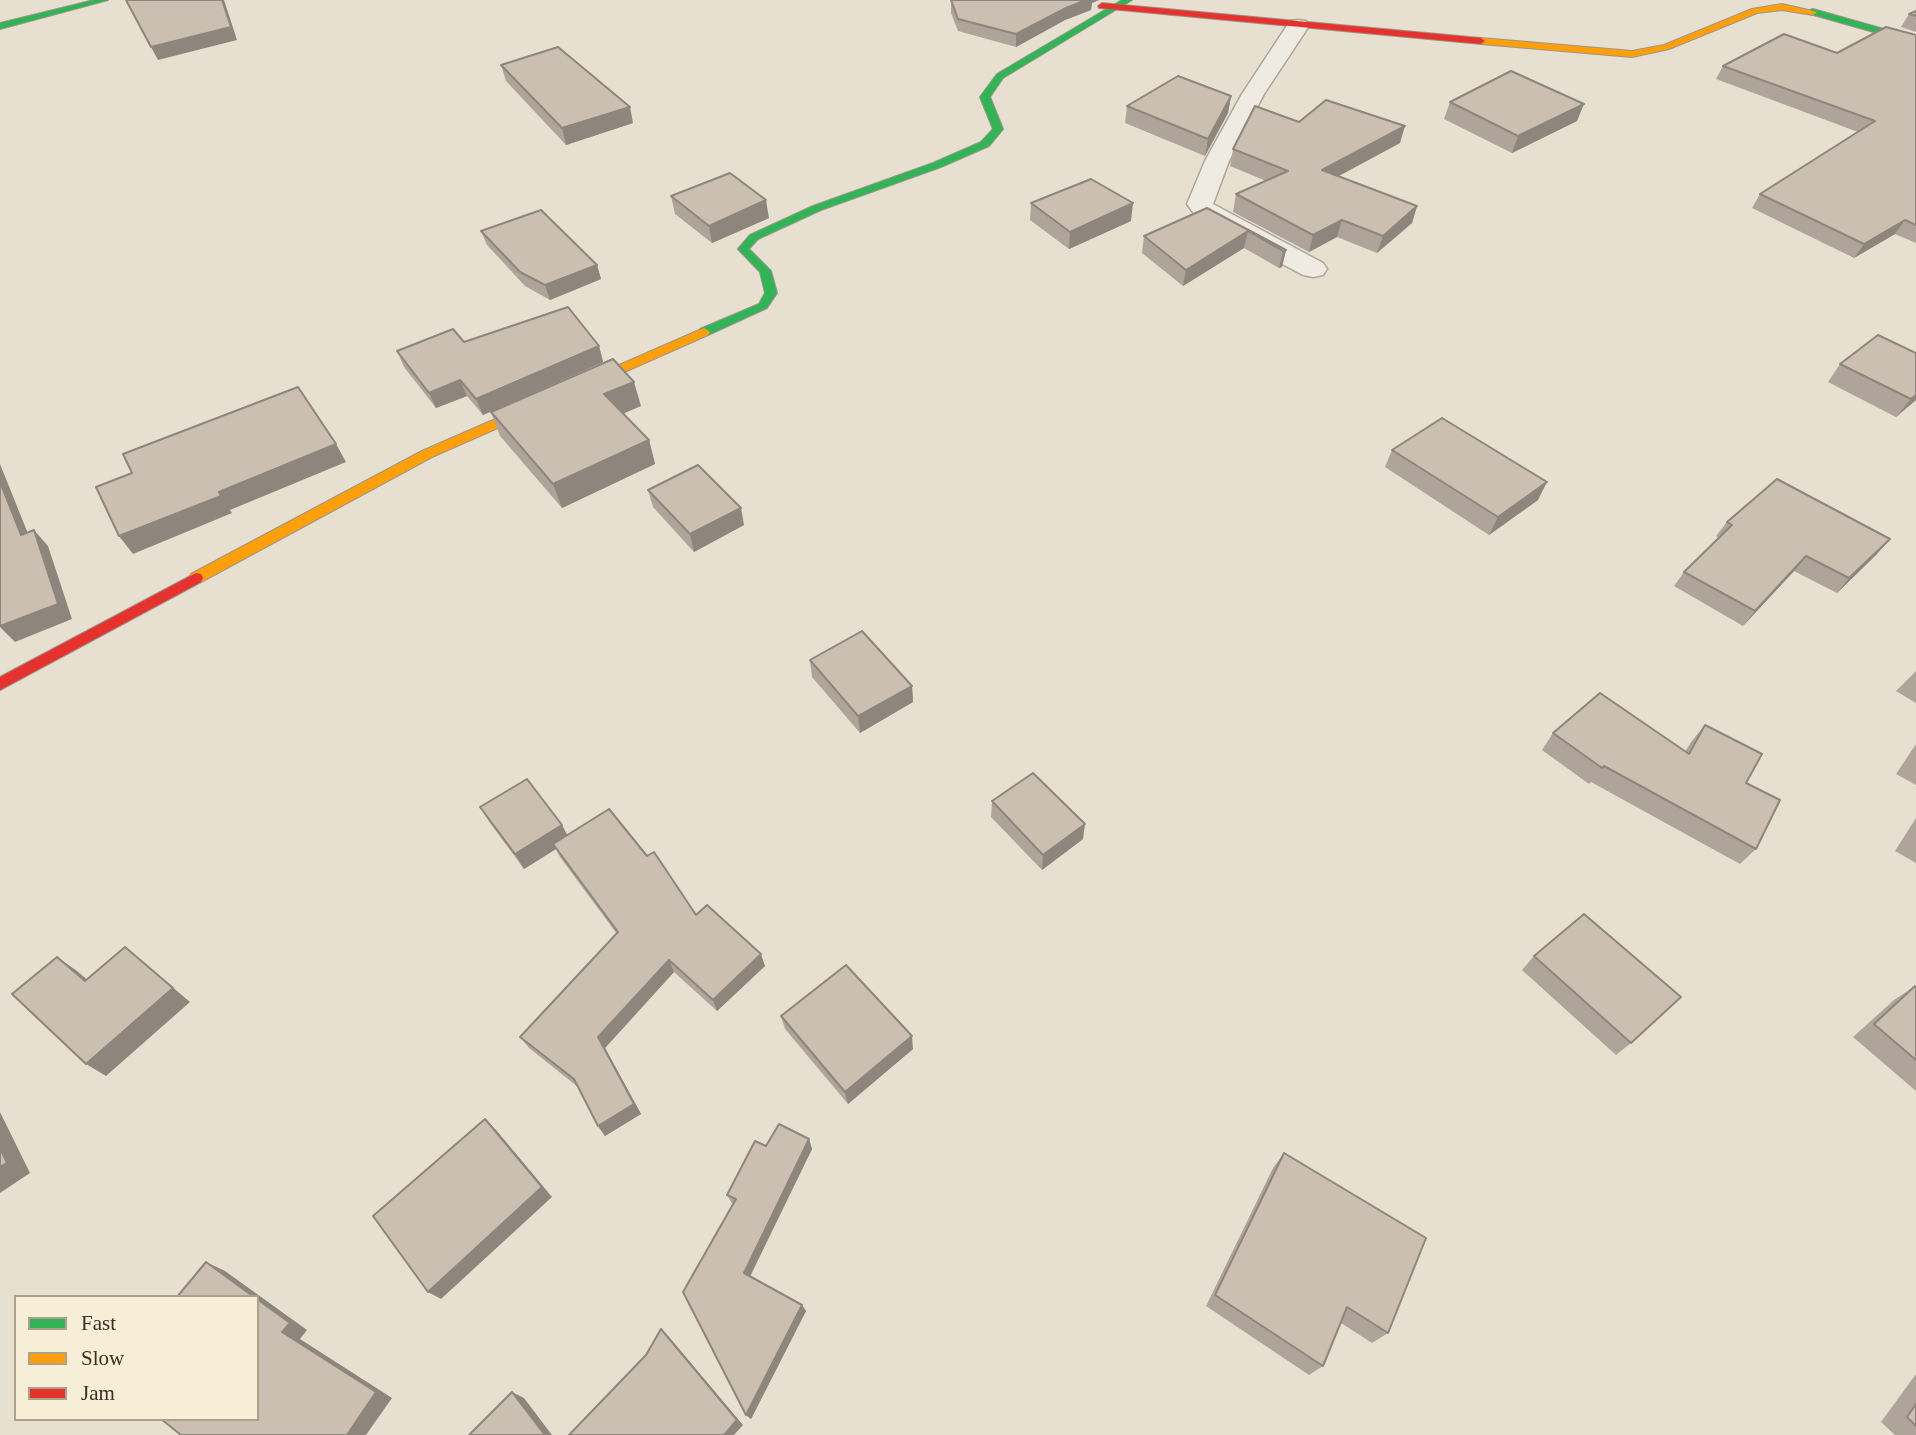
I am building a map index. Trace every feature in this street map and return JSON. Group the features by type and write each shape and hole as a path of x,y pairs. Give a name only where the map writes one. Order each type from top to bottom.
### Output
{"street":[{"path":"0,26 104,0"},
{"path":"1091,3 1298,26 1632,54 1665,47 1755,11 1782,7 1808,11 1916,41"},
{"path":"0,684 427,454 763,306 771,293 765,271 743,248 754,237 817,208 937,165 985,144 998,129 985,97 1000,76 1122,5"},
{"path":"1298,26 1253,94 1217,161 1200,204 1207,213 1313,269"}],"building":[{"path":"126,0 222,0 231,27 151,47"},
{"path":"951,0 1086,0 1016,34 958,19"},
{"path":"1886,27 1916,35 1916,225 1905,220 1864,244 1760,194 1875,121 1723,66 1784,34 1837,53"},
{"path":"558,47 630,107 562,128 501,65"},
{"path":"1511,71 1584,104 1518,136 1450,102"},
{"path":"1178,76 1231,96 1208,139 1127,106"},
{"path":"1326,100 1405,126 1322,170 1417,206 1383,236 1342,220 1313,235 1236,194 1288,171 1233,149 1255,106 1299,122"},
{"path":"730,173 766,200 709,226 671,196"},
{"path":"1091,179 1133,203 1070,232 1031,203"},
{"path":"1207,208 1286,250 1283,251 1248,231 1186,270 1144,236"},
{"path":"541,210 597,265 545,285 520,272 481,231"},
{"path":"568,307 599,346 476,399 460,380 429,393 397,351 453,329 464,342"},
{"path":"1878,335 1916,353 1916,395 1911,399 1840,364"},
{"path":"613,359 634,382 604,394 649,440 553,484 491,412"},
{"path":"298,387 336,444 219,492 221,496 119,536 96,487 132,473 123,454"},
{"path":"1442,418 1547,482 1498,517 1392,450"},
{"path":"698,465 741,508 690,534 648,490"},
{"path":"1777,479 1890,539 1849,578 1806,556 1755,611 1684,572 1732,525 1727,522"},
{"path":"0,482 21,535 34,530 58,604 0,626"},
{"path":"862,631 912,686 858,716 810,660"},
{"path":"1600,693 1689,754 1705,725 1762,754 1746,783 1780,800 1756,849 1604,766 1602,768 1553,733"},
{"path":"1033,773 1085,824 1043,855 992,801"},
{"path":"527,779 562,825 515,854 480,807"},
{"path":"609,809 647,856 654,852 696,915 707,905 761,954 713,1000 669,960 598,1037 634,1104 598,1126 574,1079 520,1037 618,932 553,844"},
{"path":"1584,914 1681,997 1631,1043 1534,956"},
{"path":"125,947 173,988 86,1064 12,994 57,957 85,981"},
{"path":"846,965 912,1036 845,1092 781,1016"},
{"path":"1916,987 1916,1060 1874,1024"},
{"path":"485,1119 542,1187 428,1292 373,1216"},
{"path":"779,1124 809,1139 744,1273 802,1305 746,1415 683,1292 736,1199 727,1195 755,1141 766,1146"},
{"path":"0,1148 7,1163 0,1167"},
{"path":"1284,1153 1426,1238 1388,1333 1347,1307 1323,1366 1215,1295"},
{"path":"206,1262 251,1295 179,1295"},
{"path":"259,1300 290,1323 282,1332 376,1392 347,1435 181,1435 164,1421 259,1421"},
{"path":"661,1329 737,1420 724,1435 569,1435 646,1355"},
{"path":"512,1392 545,1435 469,1435"},
{"path":"1916,1404 1916,1426 1907,1417"}],"traffic: fast":[{"path":"0,26 104,0"},
{"path":"704,332 763,306 771,293 765,271 743,249 754,237 817,208 937,165 985,144 998,129 985,97 1000,76 1128,0"},
{"path":"1813,12 1916,41"}],"traffic: slow":[{"path":"1481,41 1632,54 1666,47 1755,11 1782,7 1813,12"},
{"path":"196,578 427,454 704,332"}],"traffic: jam":[{"path":"1102,6 1481,41"},
{"path":"0,684 196,578"}]}
